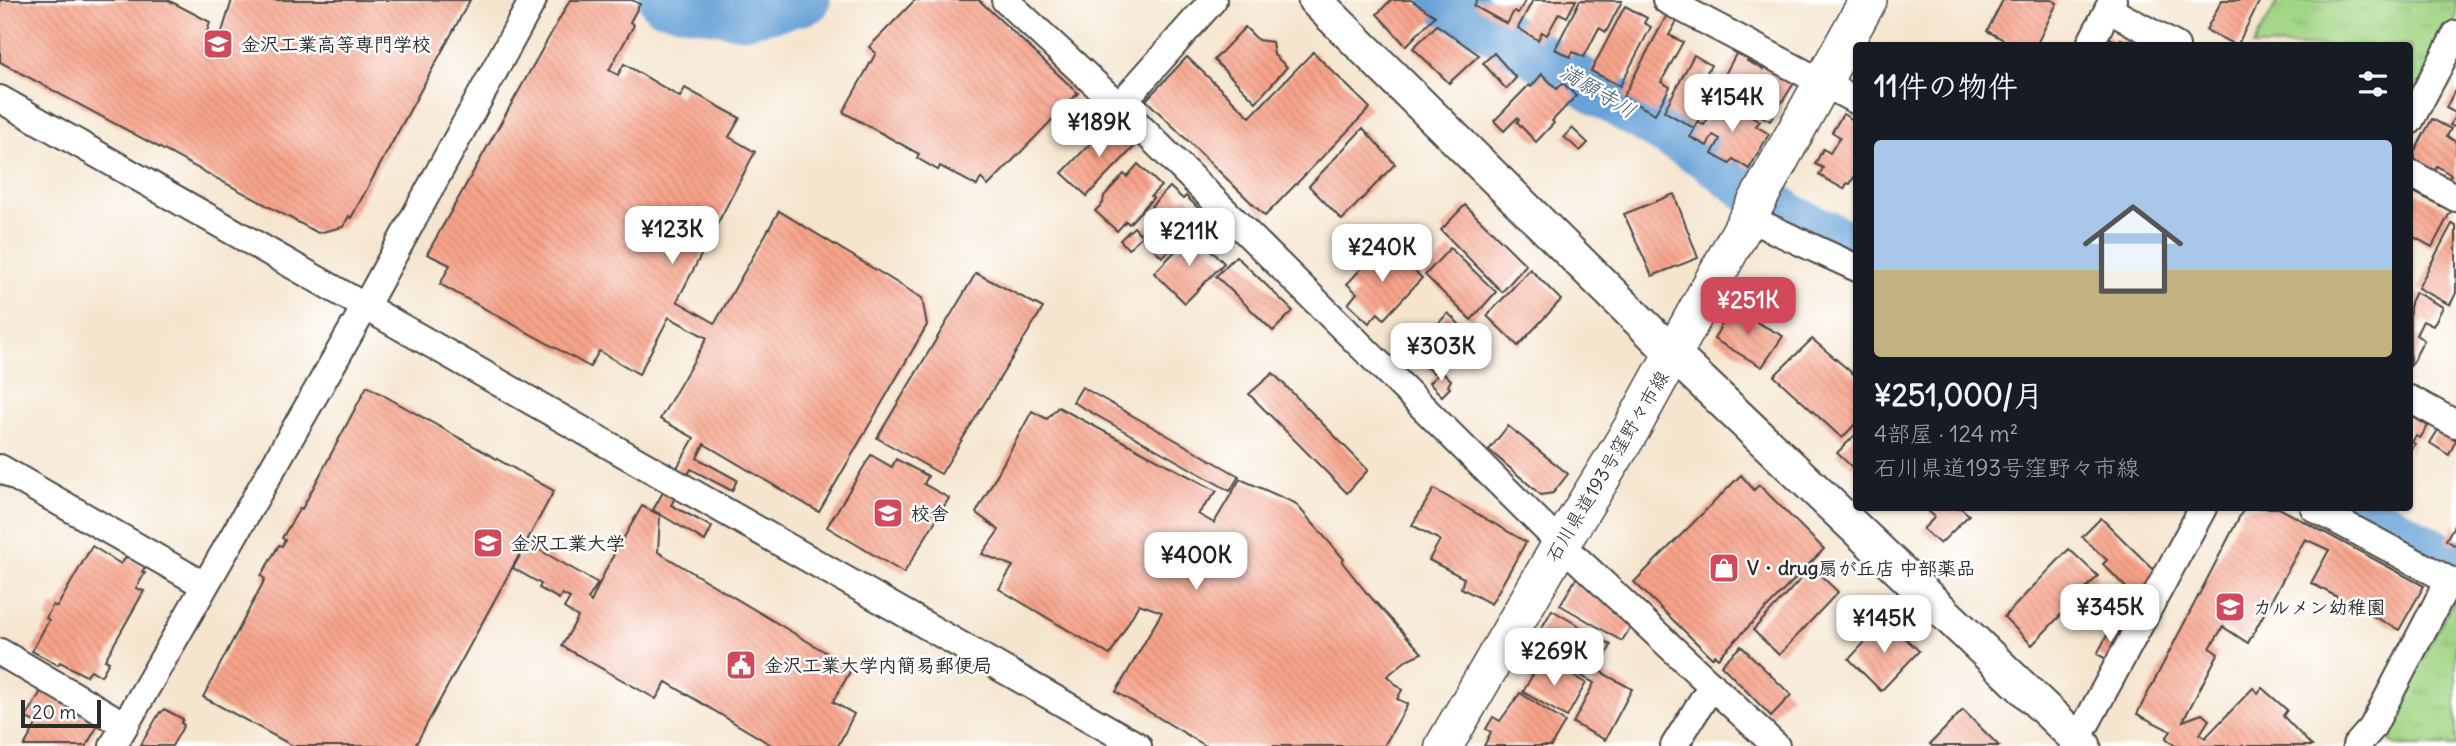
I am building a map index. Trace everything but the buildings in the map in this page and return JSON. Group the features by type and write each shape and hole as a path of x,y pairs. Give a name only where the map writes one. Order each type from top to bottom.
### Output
{"main road":[{"name":"石川県道193号窪野々市線","path":"1444,746 1632,428 1867,0"}],"street":[{"path":"1005,0 1119,106 1561,544 1776,746"},
{"path":"1119,106 1213,0"},
{"path":"1315,0 1673,354 2079,744 2201,511"},
{"path":"1666,0 1853,99"},
{"path":"2090,42 2110,4 2170,42"},
{"path":"0,652 119,735 365,307 529,8"},
{"path":"2413,115 2456,34"},
{"path":"0,99 1138,746"},
{"path":"2413,175 2456,198"},
{"path":"1756,204 1853,265"},
{"path":"2413,401 2456,424"},
{"path":"0,468 204,584"},
{"path":"2320,511 2453,582 2370,740"},
{"path":"1674,746 1712,685"}],"green space":[{"path":"2278,0 2456,0 2456,21 2413,97 2413,42 2255,42"},
{"path":"2456,595 2456,746 2397,746 2382,733"}],"waterway":[{"name":"満願寺川","path":"663,0 742,14 806,0"},
{"name":"満願寺川","path":"1444,0 1706,155 1790,218 1853,247"},
{"name":"満願寺川","path":"2357,511 2456,565"}],"place":[{"name":"金沢工業高等専門学校","path":"218,44"},
{"name":"校舎","path":"888,513"},
{"name":"金沢工業大学","path":"488,543"},
{"name":"V・drug扇が丘店 中部薬品","path":"1724,568"},
{"name":"カルメン幼稚園","path":"2230,607"},
{"name":"金沢工業大学内簡易郵便局","path":"741,665"}]}
